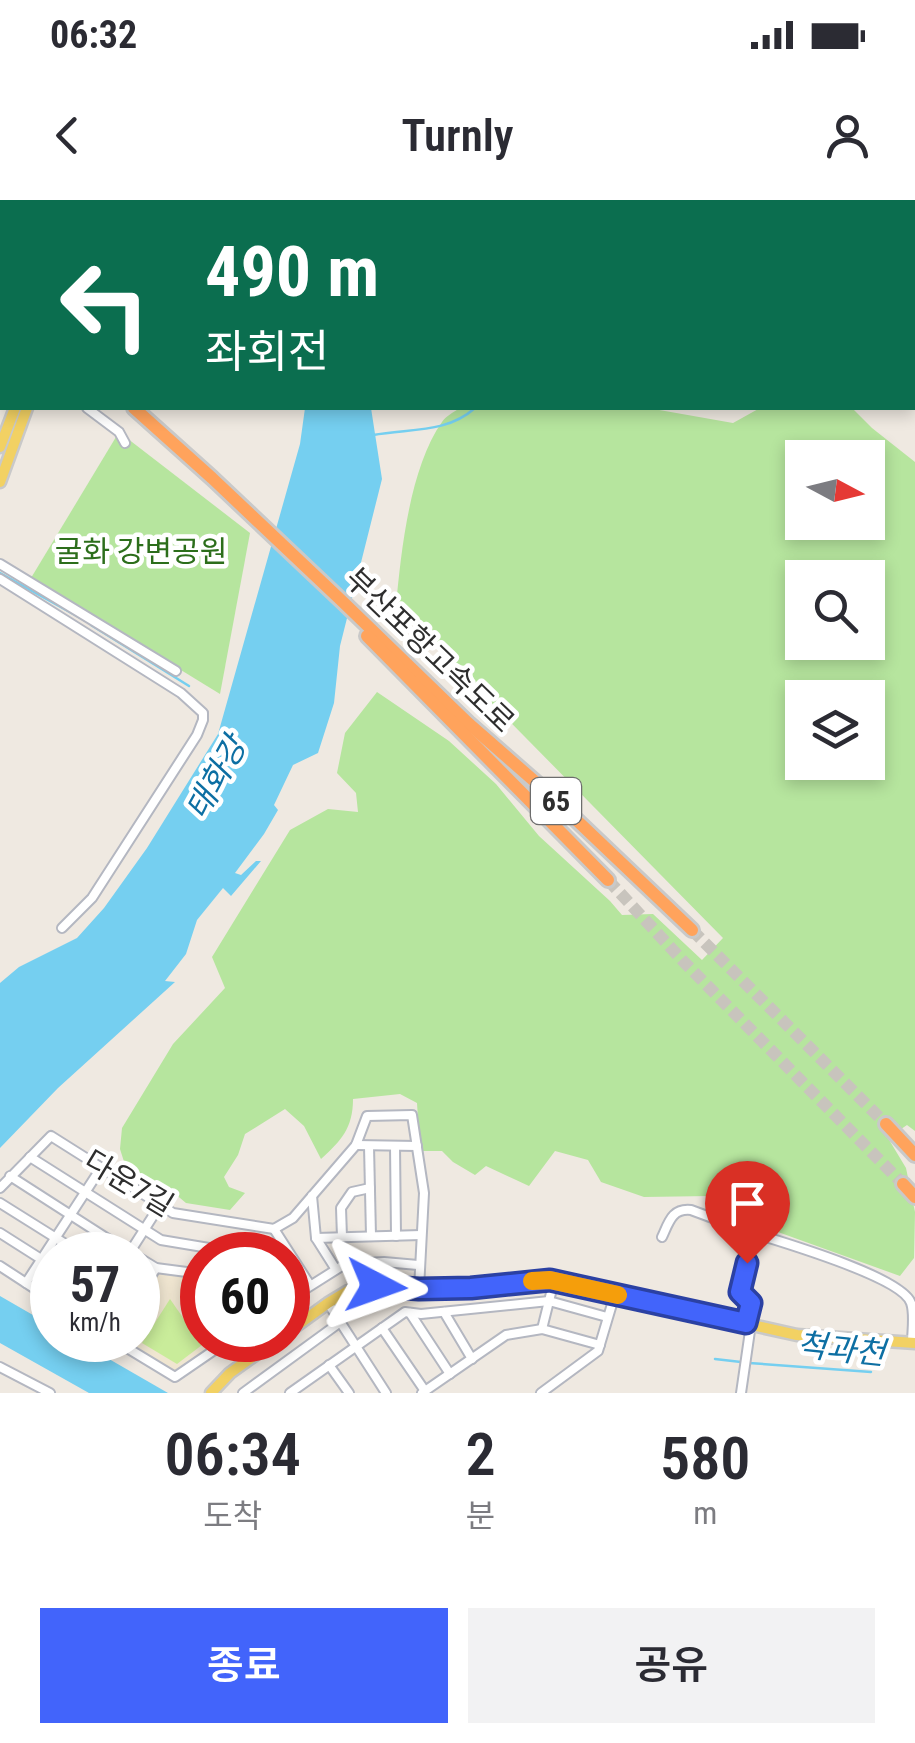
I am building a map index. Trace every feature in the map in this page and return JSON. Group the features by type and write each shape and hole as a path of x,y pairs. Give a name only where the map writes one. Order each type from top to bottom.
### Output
{"highway":[{"name":"부산포항고속도로","path":"128,410 416,678 548,793 692,930"},
{"name":"부산포항고속도로","path":"136,410 416,678 608,880"},
{"path":"886,1124 915,1156"},
{"path":"903,1184 915,1197"}],"main road":[{"path":"0,447 10,423"},
{"path":"0,482 10,423"},
{"path":"310,1316 348,1291 376,1286 419,1289 554,1281 797,1335 913,1343"},
{"path":"210,1393 245,1362"}],"street":[{"path":"90,410 118,432 124,443"},
{"path":"0,564 176,671"},
{"path":"0,579 181,694 202,713 203,720 188,750 92,898 62,928"},
{"path":"82,631 90,619"},
{"path":"277,1232 274,1228 293,1218 356,1145 367,1116 412,1115 424,1194 419,1289"},
{"name":"다운7길","path":"0,1188 51,1136 172,1213 274,1228"},
{"path":"356,1145 417,1146"},
{"path":"369,1146 371,1236"},
{"path":"395,1146 396,1236"},
{"path":"30,1157 144,1231 180,1245"},
{"path":"59,1232 101,1168"},
{"path":"10,1176 96,1232"},
{"path":"342,1238 341,1208 352,1192 370,1188"},
{"path":"312,1196 316,1238 335,1268"},
{"path":"0,1202 46,1232"},
{"path":"144,1231 160,1206"},
{"path":"662,1238 674,1213 691,1210 873,1276 909,1298 913,1307 913,1343"},
{"path":"0,1233 30,1252"},
{"path":"742,1393 751,1303 740,1292 753,1234"},
{"path":"316,1238 421,1235"},
{"path":"310,1285 345,1264 418,1266"},
{"path":"0,1266 30,1286"},
{"path":"26,1283 30,1277"},
{"path":"542,1330 554,1281"},
{"path":"540,1393 598,1351 616,1294"},
{"path":"290,1393 405,1312 549,1301 607,1317"},
{"path":"328,1303 386,1393"},
{"path":"410,1312 450,1374"},
{"path":"444,1312 472,1359"},
{"path":"243,1393 339,1323"},
{"path":"382,1328 424,1392 506,1335 542,1330 600,1345"},
{"path":"149,1362 174,1378 197,1362"},
{"path":"329,1365 349,1393"},
{"path":"0,1367 50,1393"},
{"path":"307,1381 315,1393"}],"shaded area":[{"path":"160,1272 180,1275 180,1362 191,1362 176,1373 158,1362"}],"green space":[{"path":"457,410 659,410 733,423 756,410 854,410 915,462 915,1131 907,1125 888,1138 906,1168 915,1212 914,1258 900,1276 742,1219 710,1196 644,1197 601,1182 588,1160 555,1151 529,1186 486,1166 475,1175 442,1151 420,1151 417,1103 400,1094 353,1099 344,1133 321,1159 304,1126 285,1109 245,1134 224,1177 229,1187 245,1193 230,1210 186,1203 168,1188 126,1168 120,1149 122,1128 173,1044 225,988 212,957 290,830 328,809 358,812 356,793 337,773 345,733 377,692 449,741 496,784 539,836 622,915 653,914 702,960 723,938 396,606 404,535 415,485 442,422"},
{"name":"굴화 강변공원","path":"119,432 250,533 220,694 31,578"},
{"path":"170,1299 180,1313 177,1364 160,1354 160,1315"}],"water":[{"name":"태화강","path":"305,410 371,410 382,479 340,646 334,703 318,753 293,765 274,805 278,810 235,873 241,875 261,861 231,896 223,888 197,920 186,954 165,981 175,982 58,1088 0,1148 0,983 19,967 77,938 104,908 147,848 218,734 300,444"},
{"path":"0,1296 30,1313 30,1360 0,1343"},
{"path":"34,1362 114,1362 168,1393 89,1393"}],"waterway":[{"path":"373,435 439,426 472,410"},
{"path":"0,573 84,620"},
{"path":"91,625 189,686"},
{"name":"척과천","path":"715,1359 741,1362"},
{"name":"척과천","path":"749,1363 871,1372"}],"tunnel":[{"path":"608,880 903,1184"},
{"path":"692,930 886,1124"}],"slow traffic":[{"path":"532,1281 550,1280 618,1295"}],"route":[{"path":"376,1286 471,1288 550,1280 746,1323 751,1303 740,1292 747,1263"}]}
